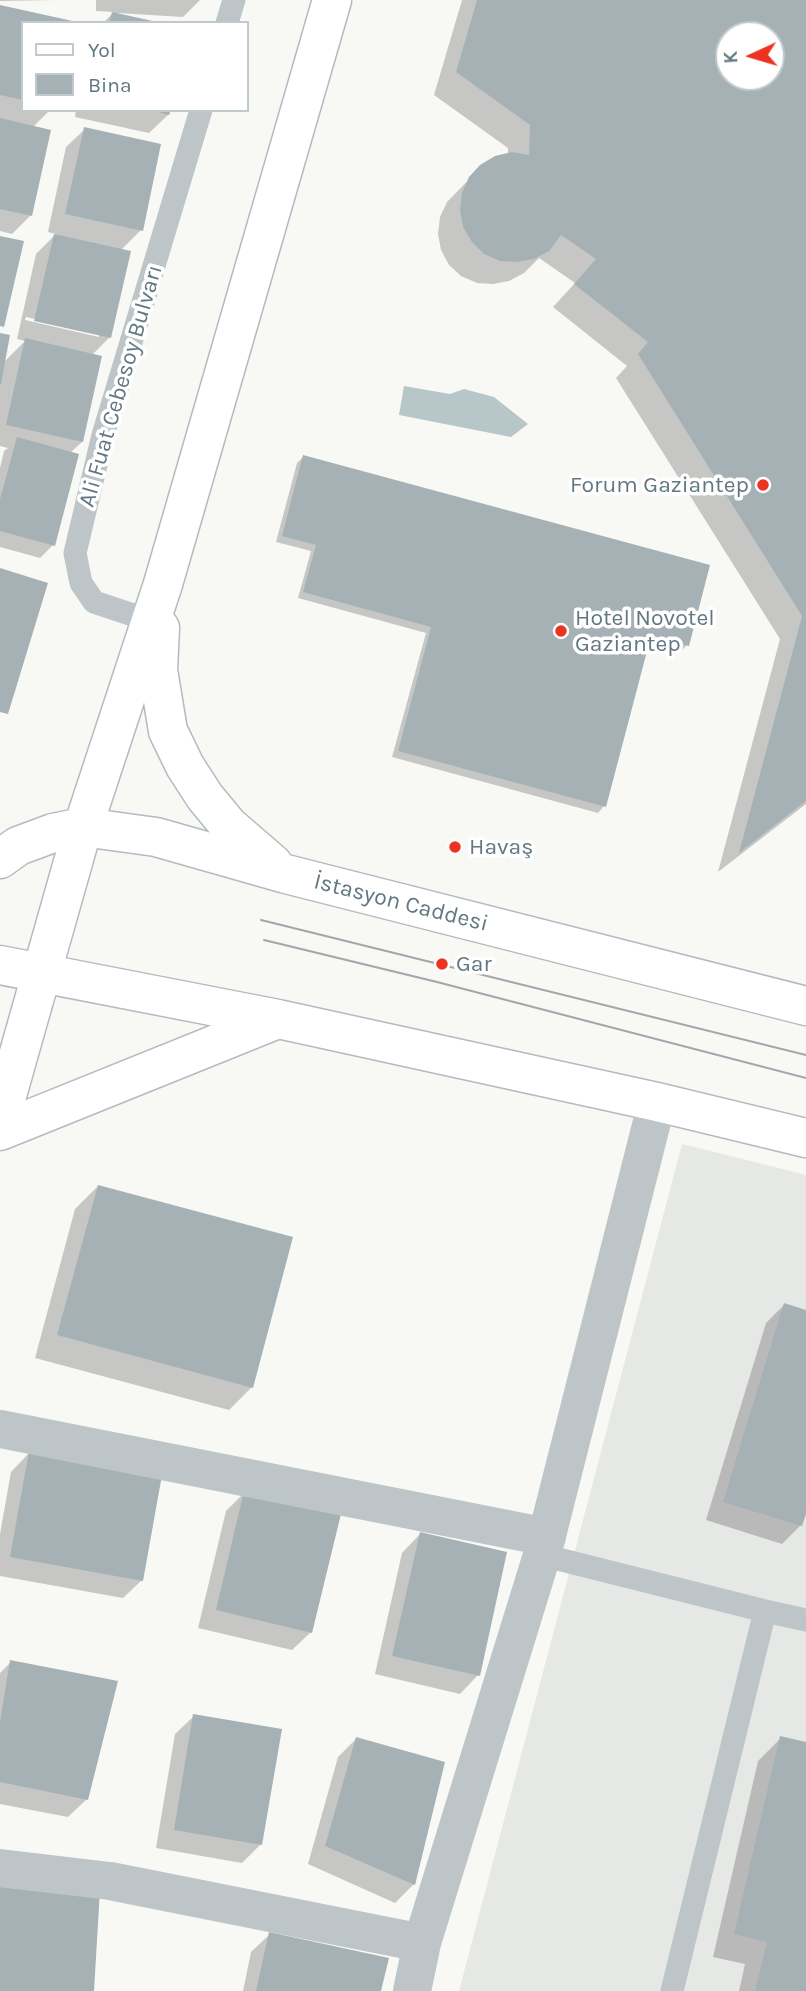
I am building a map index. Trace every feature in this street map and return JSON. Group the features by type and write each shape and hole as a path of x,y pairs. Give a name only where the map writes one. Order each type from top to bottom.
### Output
{"street":[{"path":"0,1120 83,827 163,584 332,0"},
{"path":"163,584 158,670 167,731 192,776 229,826 256,852 286,874"},
{"name":"İstasyon Caddesi","path":"0,859 18,846 53,833 83,827 156,837 286,874 806,1006"},
{"path":"0,965 278,1019 657,1101 806,1138"},
{"path":"0,1131 278,1019"},
{"path":"412,1991 422,1943 545,1546 657,1101"},
{"path":"0,1429 545,1546"},
{"path":"0,1868 110,1881 422,1943"}],"lane":[{"path":"229,21 234,0"},
{"name":"Ali Fuat Cebesoy Bulvarı","path":"150,621 94,602 81,583 75,553 103,435 200,112"},
{"path":"545,1546 765,1611 806,1620"},
{"path":"672,1991 765,1611"}],"shaded area":[{"path":"404,386 450,394 464,389 494,397 528,424 511,437 399,415"},
{"path":"682,1144 806,1175 806,1991 459,1991"}],"building":[{"name":"Forum Gaziantep","path":"477,0 806,0 806,801 739,853 802,616 638,354 648,342 574,284 596,259 561,235 549,251 534,259 500,261 484,254 472,242 463,227 460,210 462,193 469,177 480,165 495,156 512,152 529,155 530,125 456,72"},
{"path":"0,5 72,21 21,21 21,100 0,95"},
{"path":"112,12 152,21 110,21"},
{"path":"0,118 51,130 32,216 0,209"},
{"path":"84,127 161,144 143,231 65,214"},
{"path":"54,234 131,251 111,338 34,321"},
{"path":"0,236 24,241 4,327 0,326"},
{"path":"0,333 10,335 1,384 0,384"},
{"path":"25,338 102,356 83,442 6,425"},
{"path":"17,437 79,454 55,546 0,531 0,499"},
{"name":"Hotel Novotel Gaziantep","path":"303,455 710,565 689,646 651,636 606,807 398,751 431,627 303,592 316,545 282,536"},
{"path":"0,568 48,583 8,714 0,712"},
{"path":"98,1185 293,1237 253,1388 57,1335"},
{"path":"784,1303 806,1310 806,1514 802,1526 723,1502"},
{"path":"29,1451 162,1475 143,1581 10,1557"},
{"path":"244,1491 341,1514 312,1633 216,1610"},
{"path":"420,1532 507,1552 480,1676 392,1656"},
{"path":"10,1660 118,1681 88,1800 0,1782 0,1722"},
{"path":"193,1714 282,1729 262,1845 174,1830"},
{"path":"780,1736 806,1742 806,1991 755,1991 767,1942 734,1934"},
{"path":"356,1737 445,1762 415,1885 325,1846"},
{"path":"0,1883 100,1889 94,1991 0,1991"},
{"path":"269,1932 389,1958 381,1991 256,1991"}],"tram line":[{"path":"261,920 806,1055"},
{"path":"264,940 806,1078"}],"place":[{"name":"Forum Gaziantep","path":"763,485"},
{"name":"Hotel Novotel Gaziantep","path":"561,631"},
{"name":"Havaş","path":"455,847"},
{"name":"Gar","path":"442,964"}]}
